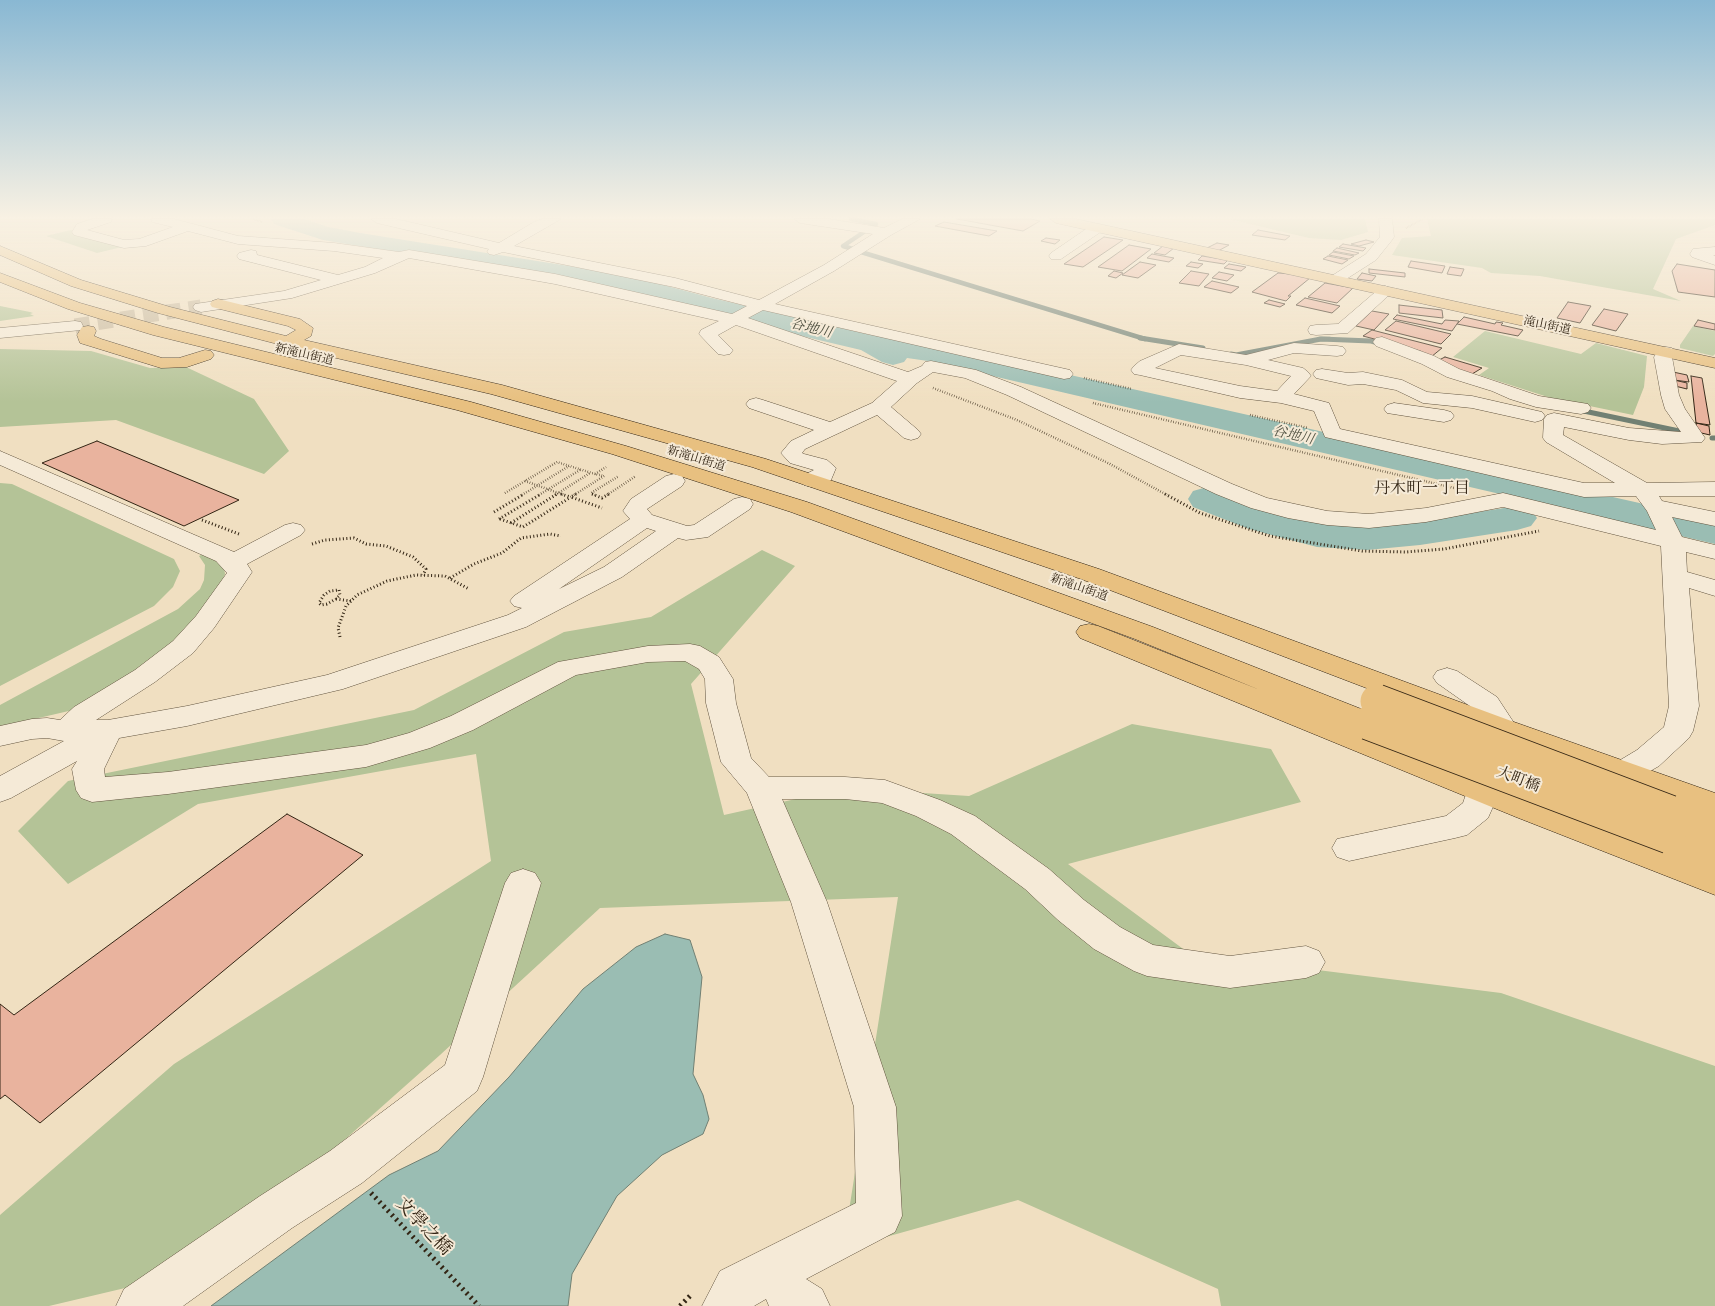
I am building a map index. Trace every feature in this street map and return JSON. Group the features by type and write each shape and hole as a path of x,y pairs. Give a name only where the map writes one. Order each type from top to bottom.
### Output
{"main road":[{"name":"新滝山街道","path":"8,280 74,306 160,331 455,404 619,450 799,507 1144,633 1372,712"},
{"name":"新滝山街道","path":"38,280 146,316 420,382 635,439 804,492 1144,611 1372,712"},
{"path":"70,280 119,297 289,342 427,372 564,407 759,462 1099,577 1503,729 1715,805"},
{"name":"滝山街道","path":"1335,280 1715,363"},
{"path":"0,290 56,312 113,330 205,355 444,413 674,481 763,511 860,530"},
{"path":"218,304 294,322 305,328 305,332 289,342"},
{"path":"81,328 86,335 86,339 106,347 161,363 180,363 205,355"},
{"path":"912,547 936,568 959,581 1614,843 1715,881"},
{"name":"大町橋","path":"1372,712 1669,825"},
{"path":"1669,825 1715,828"},
{"path":"1669,825 1715,854"}],"street":[{"path":"202,307 286,295 334,280"},
{"path":"559,280 735,319 800,340 910,380"},
{"path":"658,280 758,307 1064,374"},
{"path":"724,350 707,334 807,280"},
{"path":"1316,330 1342,329 1385,290"},
{"path":"0,324 56,312"},
{"path":"0,333 81,328"},
{"path":"1382,342 1428,360 1453,373 1536,401 1591,410 1690,431"},
{"path":"1246,360 1294,348 1337,352"},
{"path":"1281,397 1302,376 1296,372 1246,360 1179,349 1146,365 1140,370 1240,392 1281,397 1322,407 1332,433"},
{"path":"812,480 823,475 825,468 820,464 797,459 791,453 798,445 879,407 910,380 955,351"},
{"path":"1507,429 1553,429 1662,438 1695,438 1676,409 1670,394 1663,356 1666,352"},
{"path":"934,365 970,374 1014,392 1154,455 1224,489 1258,503 1288,511 1327,518 1369,521 1426,515 1503,500 1672,538 1715,552"},
{"path":"1390,384 1405,371"},
{"path":"1322,374 1348,379 1364,378 1402,386 1423,397 1472,402 1553,429 1652,502 1672,538 1684,706 1678,731 1648,758 1623,773 1614,843"},
{"path":"756,404 830,429"},
{"path":"879,407 911,434"},
{"path":"1394,409 1424,412 1461,420"},
{"path":"1311,428 1584,490 1652,502 1715,519"},
{"path":"0,457 225,556 240,572 205,622 183,647 145,676 84,714 66,731"},
{"path":"674,481 639,504 634,511 644,520 686,533 700,532 742,504"},
{"path":"1652,502 1715,489"},
{"path":"396,663 497,616 549,586 644,520"},
{"path":"231,562 293,530"},
{"path":"0,736 32,729 47,728 66,731 108,730 187,716 333,683 396,663 525,617 613,572 674,530"},
{"path":"1676,576 1715,588"},
{"path":"108,730 88,769 92,790 258,772 366,756 419,741 462,723 568,668 648,654 690,652 709,663 719,679 721,703 737,762 761,788 809,902 875,1107 878,1216 737,1288 726,1306"},
{"path":"1349,848 1455,826 1476,810 1484,791 1503,729 1487,704 1447,677"},
{"path":"0,790 108,730"},
{"path":"761,788 845,788 885,792 928,808 963,825 1037,879 1071,910 1107,938 1146,960 1230,972 1306,962"},
{"path":"141,1306 276,1212 346,1168 462,1077 523,883"}],"path":[{"path":"1090,402 1503,500"},
{"path":"506,493 557,462 581,469 595,474 604,476 523,527 500,519 581,469"},
{"path":"494,512 570,466"},
{"path":"595,474 606,467"},
{"path":"511,523 590,472"},
{"path":"619,476 591,493 602,498 636,476"},
{"path":"525,482 602,508"},
{"path":"202,520 286,550 335,538 354,538 366,544 386,546 413,557 426,569 423,575"},
{"path":"450,578 474,564 502,553 521,538 550,534 561,536"},
{"path":"340,637 338,628 341,616 351,601 370,588 387,581 423,575 450,578 469,589"},
{"path":"336,599 340,595 339,590 330,591 320,599 319,603 322,605 327,604 336,599 351,601"},
{"name":"文學之橋","path":"346,1168 479,1306"}],"green space":[{"path":"1562,280 1657,280 1653,289 1681,301"},
{"path":"0,306 30,312 34,316 0,321"},
{"path":"1693,326 1715,331 1715,354 1713,356 1680,348 1680,345"},
{"path":"1485,331 1581,354 1596,343 1647,356 1644,387 1633,415 1551,398 1479,375 1489,368 1453,357"},
{"path":"0,349 91,351 150,368 186,367 254,399 289,451 264,474 116,420 0,427"},
{"path":"0,483 12,484 174,559 180,571 173,587 154,606 0,686"},
{"path":"762,550 795,566 691,684 724,815 845,788 969,796 1132,724 1271,749 1301,802 1068,864 1190,954 1501,993 1715,1066 1715,1306 1221,1306 1218,1289 1018,1200 843,1249 898,897 600,908 440,1055 197,1271 49,1306 0,1306 0,1215 174,1064 491,861 476,754 198,804 68,884 18,831 68,781 414,710 564,632 651,617"},
{"path":"207,552 224,567 225,574 222,582 172,647 73,710 0,727 0,705 178,609 200,589 204,580 205,565 199,556"}],"water":[{"path":"665,934 690,940 702,977 693,1074 703,1095 709,1119 703,1134 662,1155 617,1196 572,1274 568,1306 211,1306 389,1175 438,1151 509,1077 583,989 636,947"}],"building":[{"path":"1182,280 1204,280 1199,286 1179,283"},
{"path":"1268,280 1308,280 1288,296 1291,296 1286,301 1252,292"},
{"path":"1675,280 1715,280 1715,297 1678,292"},
{"path":"1212,281 1239,287 1231,293 1204,287"},
{"path":"1325,283 1353,288 1337,303 1308,297"},
{"path":"1305,298 1340,306 1332,313 1296,305"},
{"path":"1269,300 1285,304 1280,307 1264,303"},
{"path":"1568,302 1591,306 1580,323 1557,318"},
{"path":"1399,305 1442,310 1443,318 1399,313"},
{"path":"1604,309 1628,314 1616,331 1592,325"},
{"path":"1372,311 1389,314 1374,330 1356,326"},
{"path":"1397,315 1442,324 1445,320 1459,321 1452,331 1393,319"},
{"path":"1464,317 1495,324 1496,322 1503,323 1501,325 1523,330 1518,336 1457,324"},
{"path":"1698,320 1715,324 1715,330 1694,326"},
{"path":"1396,321 1451,334 1441,344 1385,330"},
{"path":"1372,330 1442,348 1431,357 1420,351 1363,336"},
{"path":"1445,357 1482,368 1472,374 1435,362"},
{"path":"1673,372 1687,375 1689,382 1674,380"},
{"path":"1691,376 1702,378 1710,425 1696,423"},
{"path":"1674,380 1687,383 1687,389 1675,386"},
{"path":"1696,423 1709,426 1710,435 1697,432"},
{"path":"97,441 239,500 184,526 42,463"},
{"path":"287,814 363,855 40,1123 5,1095 0,1099 0,1004 14,1015"}],"waterway":[{"name":"谷地川","path":"607,280 871,344"},
{"path":"952,280 1144,339"},
{"path":"1144,339 1203,348"},
{"path":"1231,354 1236,355 1321,339"},
{"path":"1321,339 1330,339"},
{"path":"1321,339 1371,341 1382,344"},
{"name":"谷地川","path":"871,344 928,352 1715,532"},
{"name":"谷地川","path":"871,344 893,356"},
{"path":"1579,410 1684,432"},
{"name":"谷地川","path":"1207,499 1263,521 1317,535 1367,538 1420,533 1517,518"}],"tunnel":[{"path":"75,326 201,307"}],"district":[{"name":"丹木町一丁目","path":"1422,489"}]}
